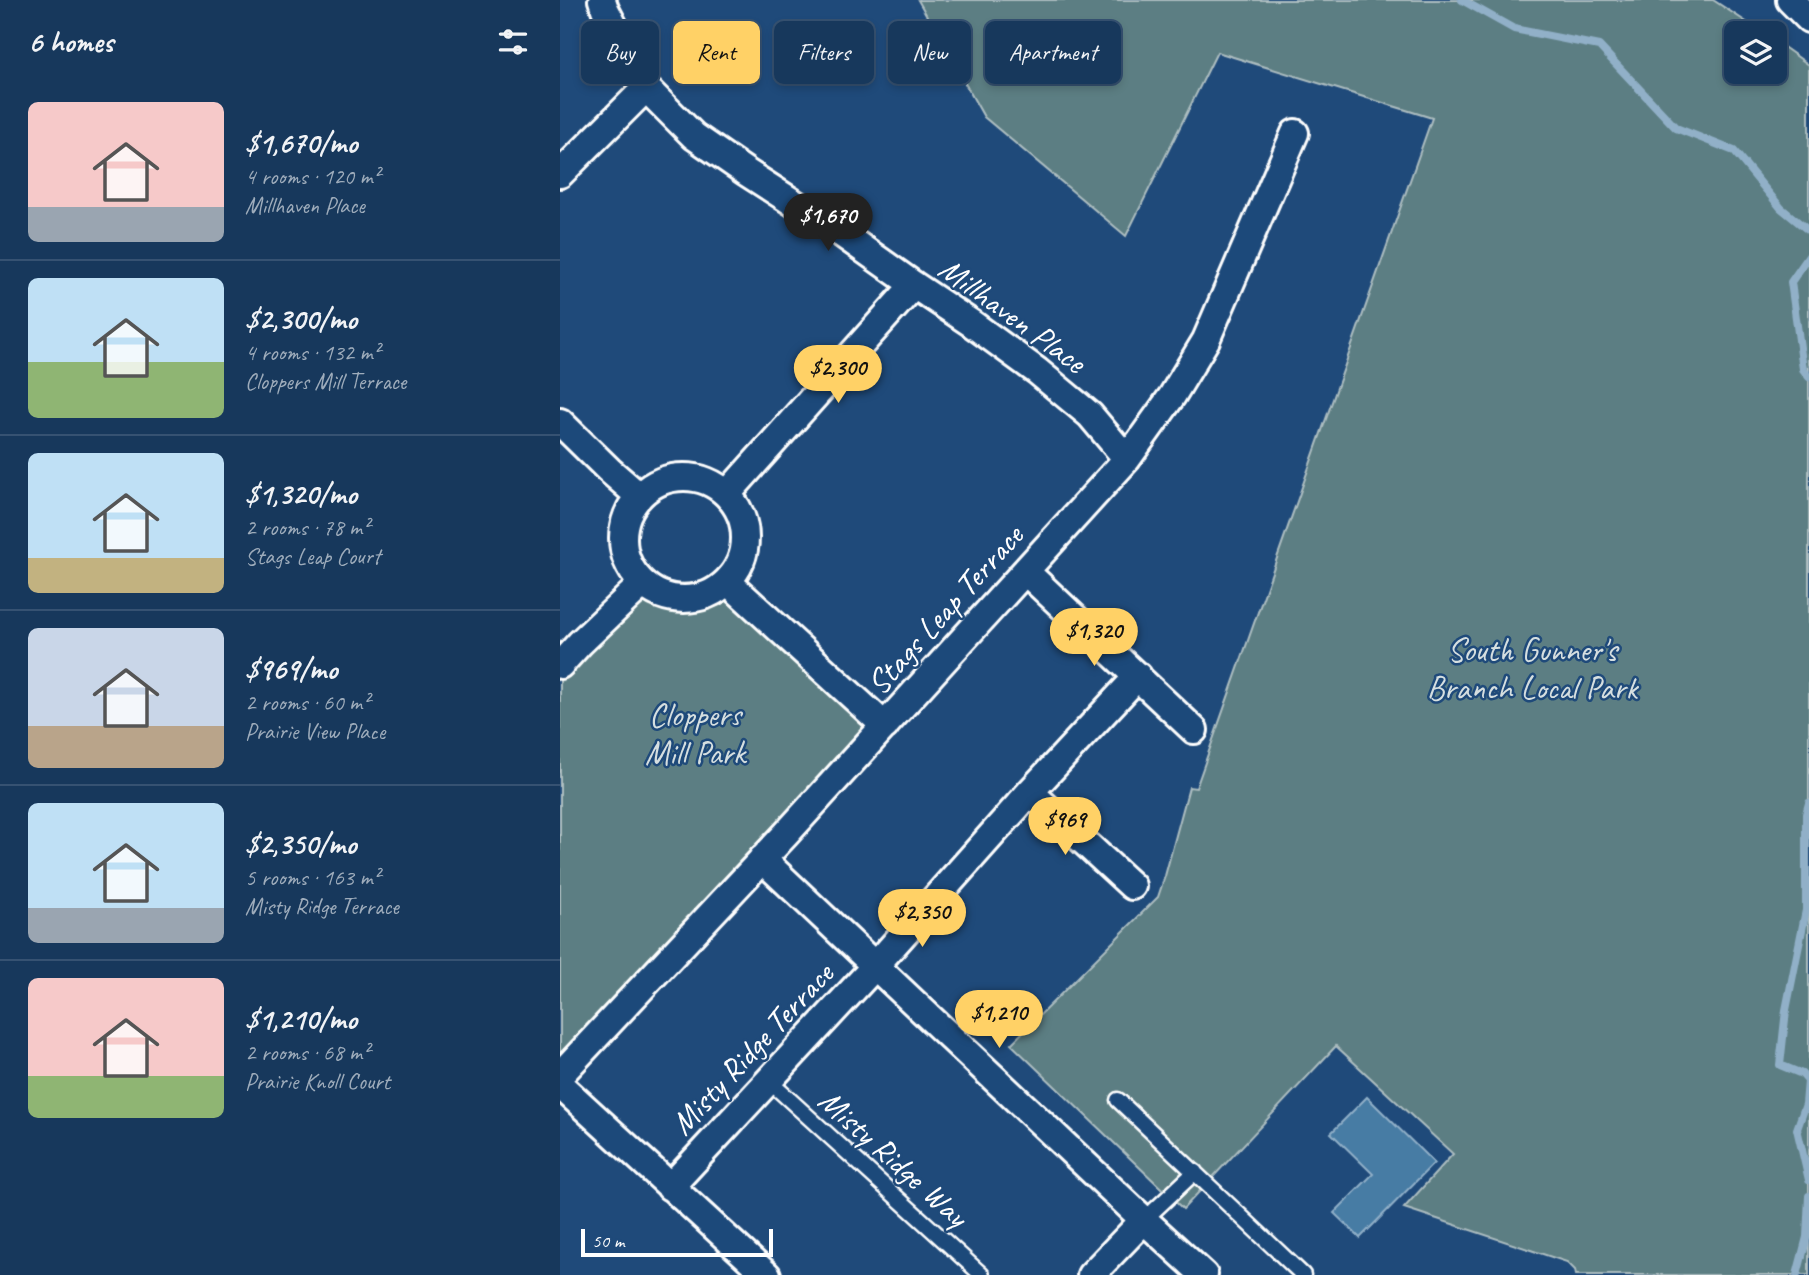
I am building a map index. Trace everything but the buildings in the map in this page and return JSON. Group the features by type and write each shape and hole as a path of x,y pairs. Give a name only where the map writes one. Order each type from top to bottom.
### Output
{"street":[{"name":"Millhaven Place","path":"602,0 646,88 694,135 842,234 1037,371 1090,415 1127,460"},
{"path":"1790,0 1809,19"},
{"path":"564,163 646,88"},
{"name":"Stags Leap Terrace","path":"560,1075 885,726 1127,460 1172,397 1206,340 1295,133"},
{"path":"727,494 914,285"},
{"path":"560,422 639,496"},
{"path":"681,478 711,483 727,494 738,506 746,549 728,582 704,597 673,599 641,585 625,558 623,534 628,511 639,496 651,486 681,478"},
{"path":"1026,572 1194,730"},
{"path":"728,582 885,726"},
{"path":"560,665 641,585"},
{"name":"Misty Ridge Terrace","path":"670,1187 1138,676"},
{"path":"1030,792 1132,886"},
{"path":"762,859 1205,1275"},
{"path":"560,1085 767,1275"},
{"path":"1091,1275 1144,1220"}],"lane":[{"name":"Misty Ridge Way","path":"769,1081 982,1275"},
{"path":"1118,1100 1303,1275"},
{"path":"1144,1220 1195,1172"}],"green space":[{"name":"South Gunner's Branch Local Park","path":"918,0 1713,0 1745,21 1724,21 1724,84 1787,84 1787,49 1809,65 1809,1275 1576,1275 1567,1262 1404,1208 1453,1154 1336,1046 1183,1209 1011,1044 1158,897 1189,787 1196,788 1432,118 1217,52 1126,236 984,117 965,84 971,84 971,21 930,21"},
{"name":"Cloppers Mill Park","path":"728,582 885,726 560,1075 560,672 641,585"}],"water":[{"path":"1367,1097 1434,1163 1360,1238 1334,1213 1373,1174 1331,1133"}],"waterway":[{"path":"1462,0 1514,29 1599,46 1676,128 1734,151 1781,208 1809,231"},
{"path":"1809,256 1791,282 1803,369 1809,377"},
{"path":"1809,803 1806,814 1806,910 1786,1010 1780,1065 1802,1074 1808,1081 1806,1104 1797,1129 1809,1180"},
{"path":"1797,1275 1807,1237 1809,1196"}]}
